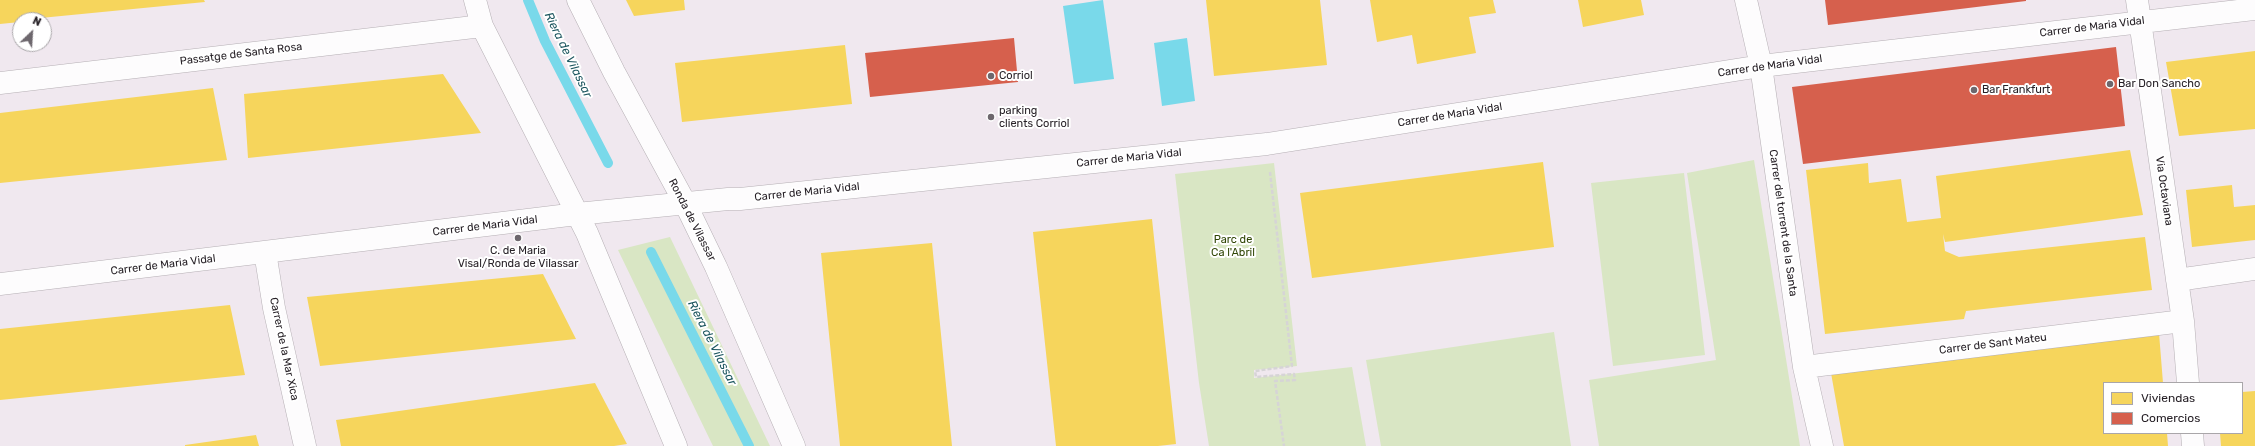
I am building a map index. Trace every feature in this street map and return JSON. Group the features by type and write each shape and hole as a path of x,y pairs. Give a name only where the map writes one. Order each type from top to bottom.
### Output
{"street":[{"path":"475,0 482,26 592,245 676,446"},
{"name":"Ronda de Vilassar","path":"578,0 614,72 685,203 716,267 794,446"},
{"name":"Carrer del torrent de la Santa","path":"1746,0 1761,66 1804,367 1822,446"},
{"name":"Via Octaviana","path":"2137,0 2177,280 2188,382"},
{"name":"Carrer de Maria Vidal","path":"0,284 577,214 740,199 1267,144 1761,66 2255,9"},
{"name":"Passatge de Santa Rosa","path":"0,82 482,26"},
{"name":"Carrer de la Mar Xica","path":"265,252 274,308 304,446"},
{"path":"2177,280 2255,269"},
{"name":"Carrer de Sant Mateu","path":"1804,367 2182,321"},
{"path":"2192,434 2193,446"}],"path":[{"path":"1267,144 1292,366 1255,371 1256,377 1294,374 1295,380 1275,381 1284,446"}],"green space":[{"path":"1754,160 1800,446 1599,446 1589,380 1716,360 1687,173"},
{"name":"Parc de Ca l'Abril","path":"1274,163 1297,366 1254,370 1254,378 1352,367 1366,446 1209,446 1199,383 1175,174"},
{"path":"1684,173 1705,355 1613,366 1591,183"},
{"path":"670,237 770,446 713,446 618,250"},
{"path":"1554,332 1571,446 1381,446 1366,360"}],"water":[{"path":"1103,0 1114,79 1074,84 1063,6"},
{"path":"1187,38 1195,101 1162,106 1154,43"}],"building: Viviendas":[{"path":"0,0 204,0 205,2 52,17 52,12 12,12 12,23 0,24"},
{"path":"626,0 684,0 685,10 634,16"},
{"path":"1206,0 1320,0 1327,65 1214,76"},
{"path":"1370,0 1493,0 1496,13 1469,17 1476,53 1417,64 1412,35 1377,42"},
{"path":"1578,0 1641,0 1644,15 1583,27"},
{"path":"845,45 852,104 682,122 675,63"},
{"path":"2255,51 2255,129 2179,136 2166,62"},
{"path":"443,74 481,133 248,158 244,94"},
{"path":"213,88 227,160 0,183 0,113"},
{"path":"2130,150 2143,215 1945,242 1943,234 1945,251 1959,257 2145,237 2152,290 1966,311 1964,319 1825,334 1806,170 1868,163 1869,183 1901,179 1907,222 1941,218 1936,176"},
{"path":"1543,162 1554,247 1312,278 1300,193"},
{"path":"2232,185 2234,207 2255,205 2255,240 2192,247 2186,190"},
{"path":"1152,219 1176,444 1158,446 1056,446 1033,232"},
{"path":"932,243 952,446 840,446 821,253"},
{"path":"543,274 576,339 320,366 307,297"},
{"path":"230,305 245,375 0,400 0,329"},
{"path":"2159,333 2163,382 2103,382 2103,434 2167,434 2168,446 1844,446 1831,373"},
{"path":"595,383 627,444 614,446 341,446 336,420"},
{"path":"2255,391 2255,446 2221,446 2220,434 2243,434 2243,392"},
{"path":"256,435 259,446 185,446 185,445"}],"building: Comercios":[{"path":"1825,0 2026,0 2026,1 1828,25"},
{"path":"1014,38 1018,82 870,97 865,53"},
{"path":"2116,47 2125,126 1803,164 1792,87"}],"waterway":[{"name":"Riera de Vilassar","path":"528,0 545,41 608,163"},
{"name":"Riera de Vilassar","path":"651,252 749,446"}],"place":[{"name":"Corriol","path":"991,76"},
{"name":"Bar Don Sancho","path":"2110,84"},
{"name":"Bar Frankfurt","path":"1974,90"},
{"name":"parking clients Corriol","path":"991,117"},
{"name":"C. de Maria Visal/Ronda de Vilassar","path":"518,238"}]}
